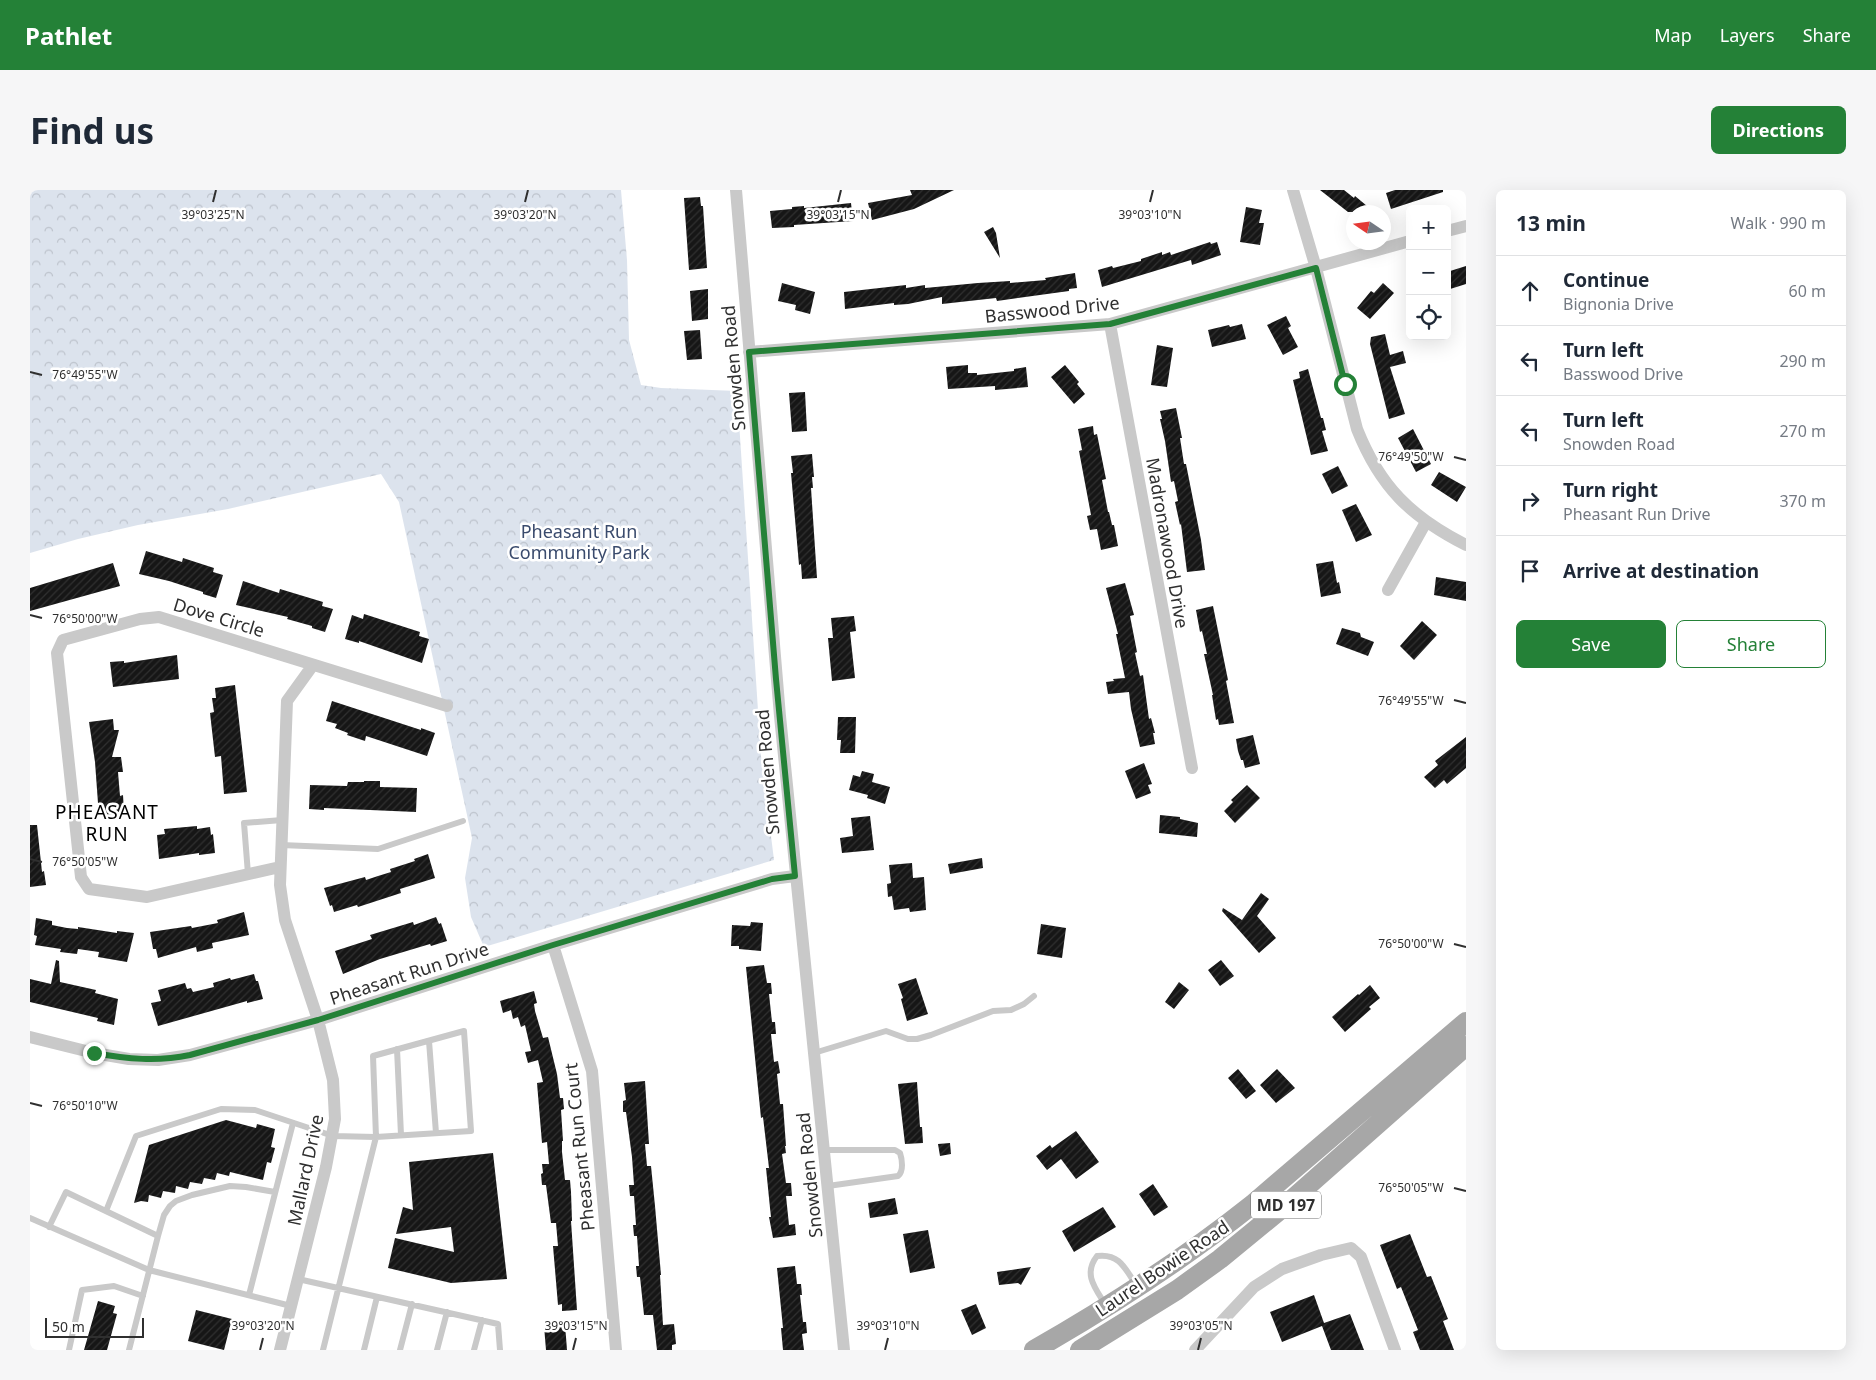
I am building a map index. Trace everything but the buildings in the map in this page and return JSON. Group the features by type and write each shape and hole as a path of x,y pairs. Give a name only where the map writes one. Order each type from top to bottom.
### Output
{"main road":[{"name":"Laurel Bowie Road","path":"1034,1350 1138,1288 1193,1251 1253,1204 1466,1022"},
{"name":"Laurel Bowie Road","path":"1088,1348 1178,1290 1220,1259 1287,1204 1466,1046"}],"street":[{"name":"Snowden Road","path":"736,190 776,679 844,1350"},
{"path":"1293,190 1316,268 1354,420 1367,455 1385,483 1400,499 1426,522 1466,544"},
{"path":"1451,230 1466,226"},
{"name":"Basswood Drive","path":"749,352 1110,324 1406,242"},
{"name":"Madronawood Drive","path":"1110,324 1192,768"},
{"path":"1388,590 1426,522"},
{"name":"Dove Circle","path":"280,867 147,897 89,889 81,877 57,653 63,640 140,619 160,617 448,706"},
{"name":"Mallard Drive","path":"280,1350 333,1136 335,1119 333,1080 318,1020 285,920 280,867 287,701 313,665"},
{"name":"Pheasant Run Drive","path":"30,1037 113,1057 158,1060 198,1053 318,1020 553,945 772,879 795,876"},
{"name":"Pheasant Run Court","path":"553,945 592,1071 616,1350"},
{"path":"1195,1350 1254,1287 1282,1269 1321,1254 1351,1248 1361,1257 1395,1350"},
{"path":"1078,1325 1088,1348"}],"lane":[{"path":"248,874 244,823 282,820"},
{"path":"281,845 378,849 464,821"},
{"path":"814,1053 886,1032 908,1039 917,1039 993,1012 1011,1010 1024,1004 1034,996"},
{"path":"106,1211 136,1136 222,1109 255,1110 333,1136 376,1137 471,1131 464,1031 374,1056 376,1137 322,1350"},
{"path":"429,1041 436,1133"},
{"path":"397,1049 401,1135"},
{"path":"249,1295 293,1124"},
{"path":"824,1150 895,1150 901,1156 902,1172 898,1176 828,1186"},
{"path":"129,1350 158,1236 164,1216 170,1206 184,1198 230,1186 246,1186 275,1192"},
{"path":"49,1227 66,1192 158,1236"},
{"path":"30,1218 149,1270 291,1306"},
{"path":"1107,1307 1090,1280 1090,1268 1097,1256 1107,1254 1120,1262 1138,1288"},
{"path":"298,1279 498,1324 500,1350"},
{"path":"69,1350 82,1290 114,1286 143,1296"},
{"path":"364,1350 378,1297"},
{"path":"400,1350 412,1304"},
{"path":"437,1350 447,1312"},
{"path":"474,1350 482,1320"}],"green space":[{"name":"Pheasant Run Community Park","path":"30,190 621,190 627,260 629,340 641,385 661,388 737,391 761,756 774,860 484,947 471,917 465,878 472,838 399,502 381,474 228,509 138,525 78,539 30,553"}],"district":[{"name":"PHEASANT RUN","path":"107,823"}],"route":[{"path":"94,1053 113,1057 158,1060 171,1059 214,1049 318,1020 553,945 772,879 795,876 776,679 749,352 1110,324 1316,268 1345,384"}]}
